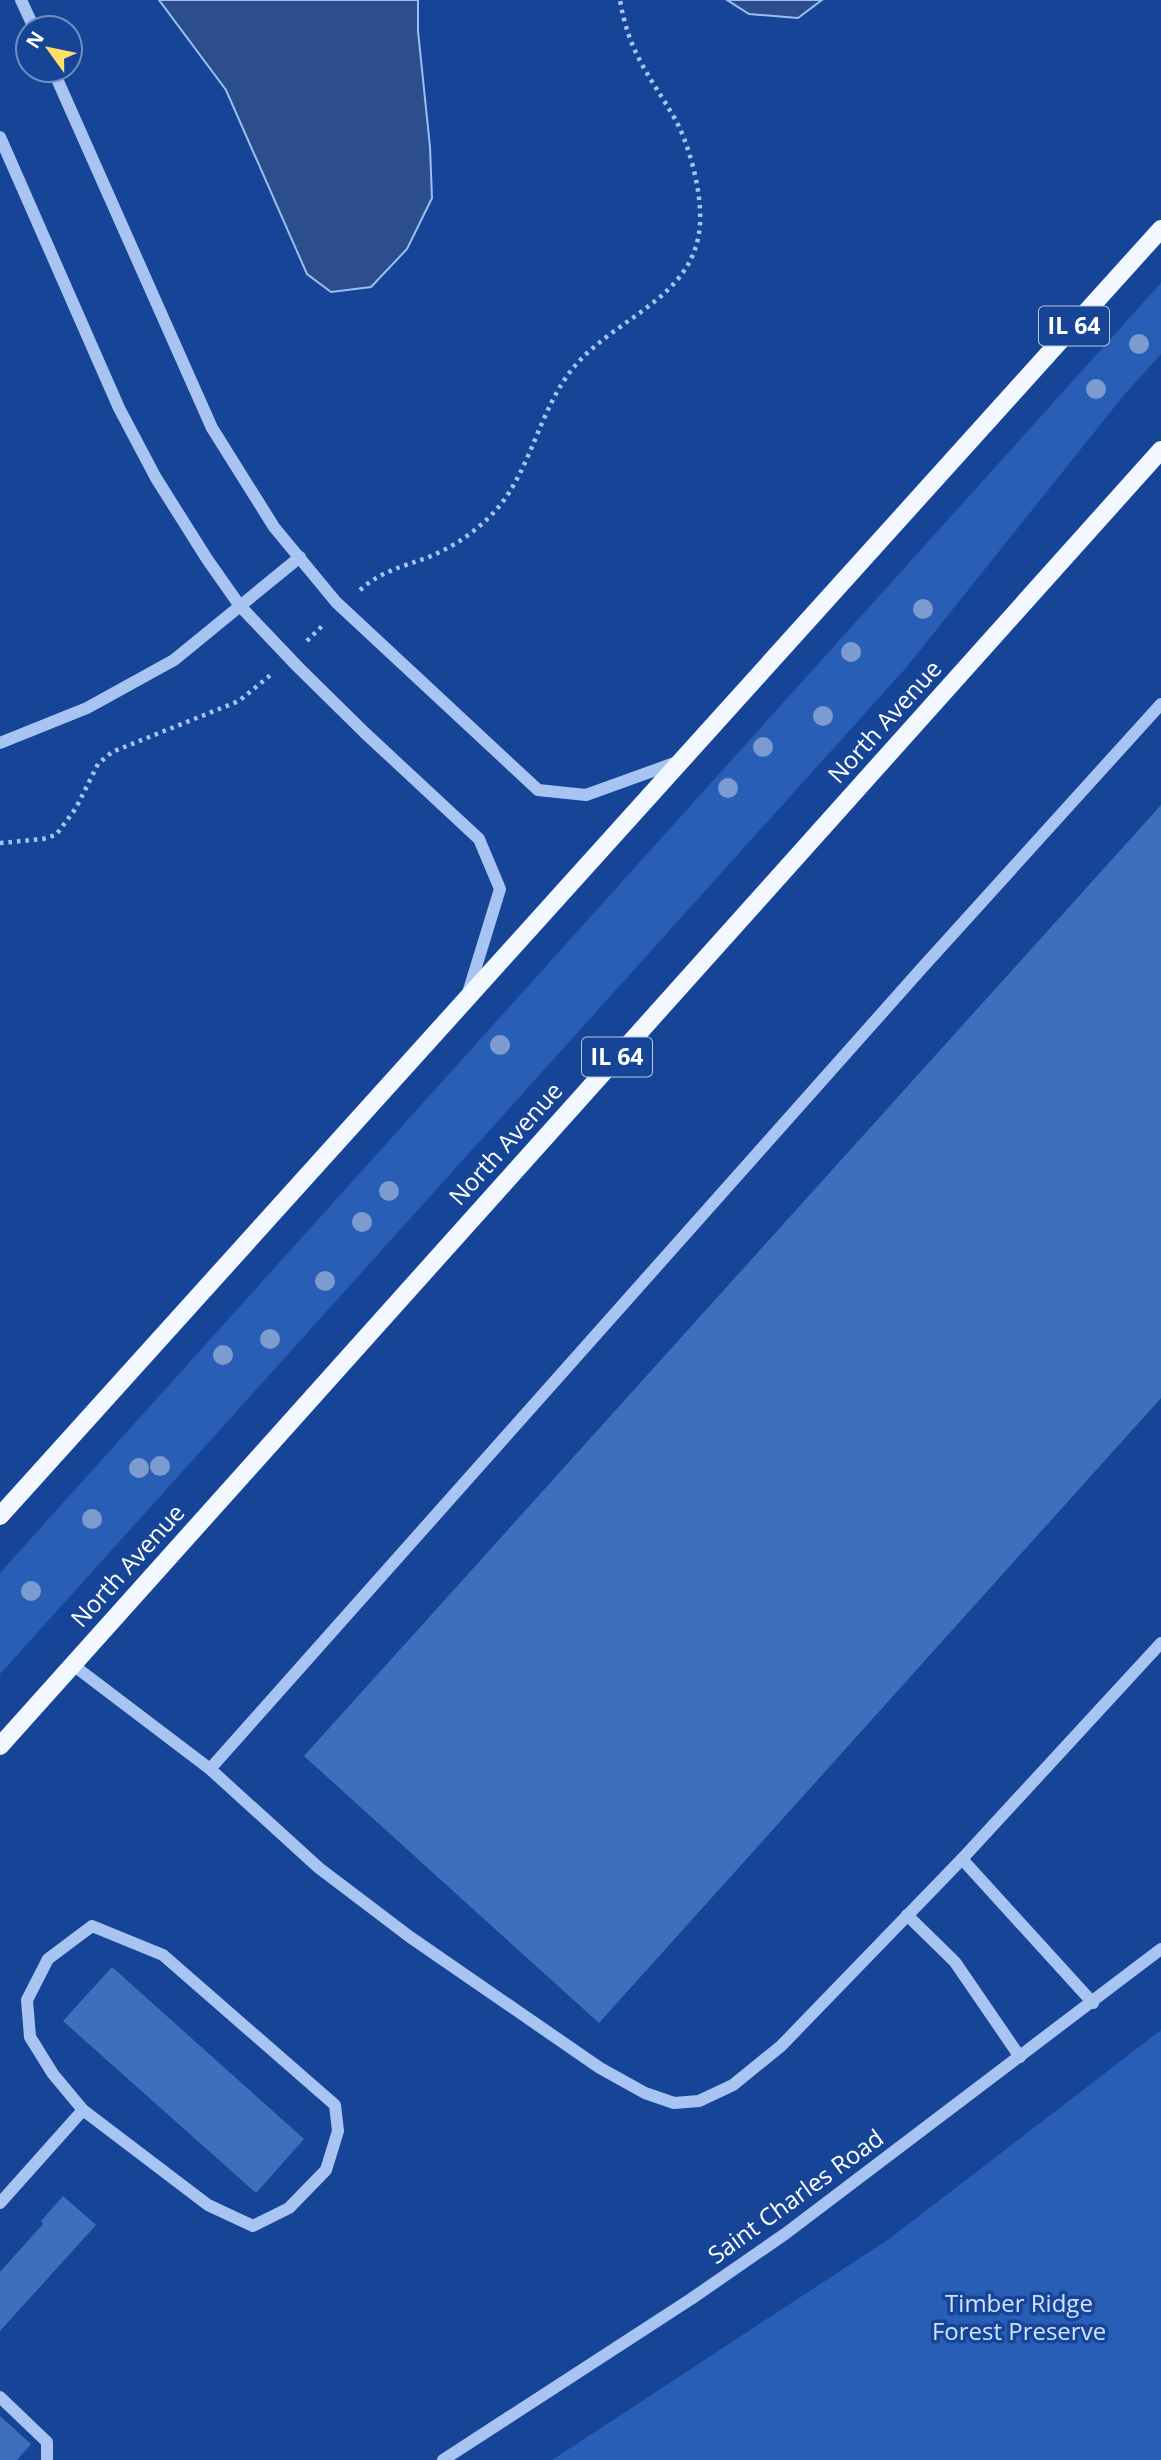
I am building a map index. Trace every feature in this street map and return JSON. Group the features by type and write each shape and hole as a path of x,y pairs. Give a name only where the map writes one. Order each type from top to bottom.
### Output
{"main road":[{"name":"IL 64","path":"0,1516 1161,229"},
{"name":"North Avenue","path":"0,1746 1161,450"}],"street":[{"path":"58,84 212,428 274,527 342,607 538,790 586,795 680,761"},
{"path":"0,137 119,408 156,478 207,559 240,606 289,658 365,733 480,839 500,888 467,997"},
{"path":"0,743 87,708 174,660 300,557"},
{"path":"210,1769 1161,704"},
{"path":"72,1665 210,1769 319,1868 410,1937 600,2068 645,2093 674,2103 699,2101 733,2085 781,2046 962,1858 1161,1643"},
{"path":"962,1858 1093,2003"},
{"path":"907,1915 955,1962 1020,2057"},
{"path":"92,1926 163,1955 335,2105 338,2131 326,2170 289,2208 253,2226 208,2205 83,2110 53,2074 30,2037 27,2000 48,1959 92,1926"},
{"name":"Saint Charles Road","path":"443,2460 691,2299 785,2234 1161,1949"},
{"path":"0,2203 83,2110"},
{"path":"0,2397 47,2442 47,2460"}],"path":[{"path":"0,843 43,839 56,835 76,808 98,764 112,752 239,701 257,688 374,578 446,549 486,521 502,504 517,481 542,422 572,370 591,348 672,288 685,271 700,232 701,209 685,141 676,120 637,59 625,30 620,0"}],"green space":[{"path":"1161,283 1161,354 1124,395 905,669 0,1674 0,1573"},
{"name":"Timber Ridge Forest Preserve","path":"1161,2030 1161,2460 552,2460 889,2239"}],"shaded area":[{"path":"159,0 418,0 418,31 430,147 432,198 407,249 371,287 331,292 307,274 226,90"},
{"path":"727,0 822,0 798,18 749,14"}],"building":[{"path":"1161,805 1161,1398 599,2023 304,1756"},
{"path":"112,1967 304,2139 256,2193 63,2021"},
{"path":"63,2196 96,2225 0,2331 0,2272 43,2224 41,2221"},
{"path":"0,2416 31,2444 17,2460 0,2460"}]}
